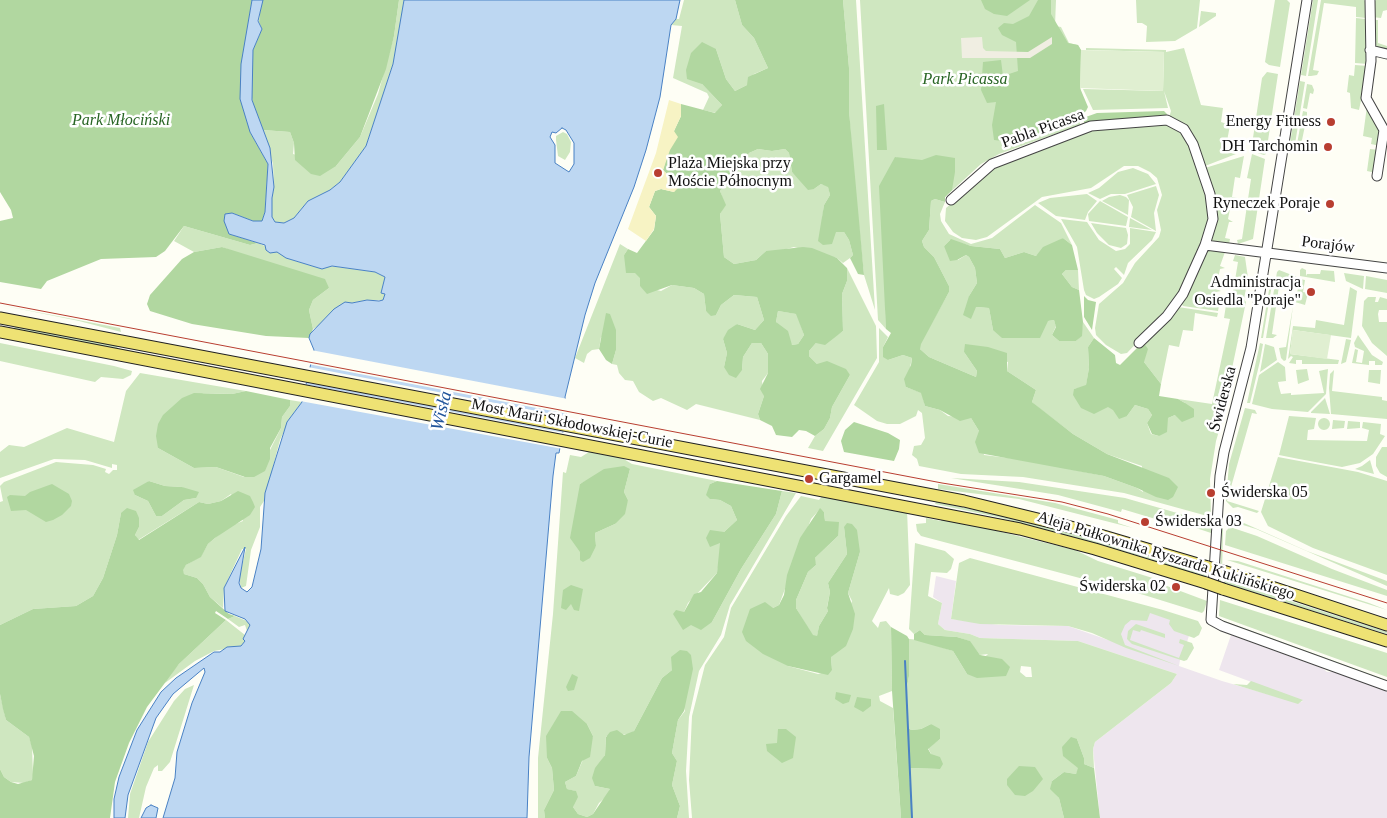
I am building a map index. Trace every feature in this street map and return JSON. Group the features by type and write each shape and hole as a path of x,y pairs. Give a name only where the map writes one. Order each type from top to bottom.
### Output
{"main road":[{"name":"Most Marii Skłodowskiej-Curie","path":"0,318 935,495"},
{"name":"Most Marii Skłodowskiej-Curie","path":"0,332 932,510"},
{"name":"Aleja Pułkownika Ryszarda Kuklińskiego","path":"935,495 1024,514 1208,566 1386,625"},
{"name":"Aleja Pułkownika Ryszarda Kuklińskiego","path":"932,510 1020,529 1116,555 1375,637 1387,643"}],"street":[{"name":"Świderska","path":"1307,0 1251,348 1224,452 1220,476 1211,620 1222,626 1387,686"},
{"path":"1370,0 1370,50 1366,98 1384,130 1377,176"},
{"path":"1370,50 1387,54"},
{"name":"Pabla Picassa","path":"951,200 992,164 1091,126 1168,120 1184,129 1190,138 1210,194 1213,212 1205,245 1178,302 1167,316 1139,343"},
{"path":"1205,245 1265,253"},
{"name":"Porajów","path":"1265,253 1387,268"}],"shaded area":[{"path":"982,37 983,48 986,51 1028,52 1052,37 1052,44 1030,58 962,58 961,38"},
{"path":"936,576 956,581 951,619 1000,625 1068,626 1111,641 1119,599 1193,623 1187,642 1185,660 1180,660 1179,666 1222,681 1298,703 1303,701 1219,670 1231,635 1322,668 1327,672 1335,672 1387,691 1387,818 1100,818 1093,749 1095,742 1171,683 1177,674 1078,641 980,638 970,634 945,630 938,624 942,603 933,597"}],"green space":[{"name":"Park Młociński","path":"0,0 252,0 247,32 250,132 268,164 265,212 262,221 253,221 232,213 229,234 258,243 250,245 184,226 165,251 156,257 101,259 47,281 41,289 0,282 0,221 13,218 11,210 0,192"},
{"path":"263,0 399,0 394,36 386,69 360,137 336,166 320,176 311,174 295,160 294,143 290,132 263,130 253,106 251,90 253,50 262,29 259,22 261,2"},
{"path":"399,0 404,0 393,64 366,146 340,182 330,190 308,201 294,218 284,223 275,222 272,217 273,164 263,130 290,132 294,143 293,154 336,166 360,137 378,94 394,36"},
{"path":"684,0 735,0 742,25 754,38 768,68 754,74 747,85 735,91 726,79 716,49 702,84 722,105 716,113 703,110 709,97 707,93 673,78 682,26 671,25 676,19 679,19"},
{"path":"735,0 843,0 849,68 849,111 864,275 858,274 850,258 853,255 849,240 844,232 836,232 832,244 823,245 818,241 824,205 830,195 828,187 821,184 814,189 808,190 792,172 789,153 785,149 772,151 758,149 749,153 741,170 733,175 720,191 726,205 720,214 724,257 734,264 756,260 766,251 803,247 812,248 837,258 847,268 847,281 842,294 843,331 825,345 816,343 809,351 809,356 817,364 827,361 846,369 850,375 832,407 830,418 824,429 815,436 806,431 799,430 792,437 776,435 772,426 760,420 758,414 764,396 760,389 768,373 768,354 761,343 752,343 743,357 742,370 736,378 729,375 724,367 727,353 723,339 728,330 737,324 755,330 764,320 757,297 734,295 721,305 716,315 711,316 706,311 704,294 694,288 672,285 647,294 640,286 640,278 635,273 626,273 624,255 628,249 637,253 654,230 656,216 649,207 655,191 661,189 674,192 677,184 663,170 674,131 681,116 681,104 715,113 722,105 702,84 687,79 686,70 691,53 702,42 716,49 726,79 735,91 747,85 748,77 768,68 754,38 742,25","holes":["778,311 796,314 804,335 798,344 792,345 788,331 776,322"]},
{"path":"843,0 856,0 875,310 864,275 854,179 849,111 849,68"},
{"name":"Park Picassa","path":"860,0 1056,0 1055,26 1061,27 1069,43 1078,45 1081,50 1080,125 999,154 981,164 945,197 896,157 884,248 886,329 878,320"},
{"path":"981,0 1030,0 1007,16 994,14 985,9"},
{"path":"1038,0 1051,0 1051,14 1068,43 1078,45 1081,50 1080,88 1088,107 1071,125 1059,126 1048,132 1036,133 1012,142 994,140 992,125 996,102 987,103 981,90 983,62 1001,60 1003,76 1018,71 1016,42 1002,35 998,28 1004,23 1013,24 1029,16"},
{"path":"1136,0 1200,0 1197,28 1175,41 1146,42 1147,26 1137,23"},
{"path":"1275,0 1287,0 1290,3 1280,67 1269,65 1265,62"},
{"path":"1313,0 1318,0 1306,76 1301,75"},
{"path":"1321,0 1364,0 1367,3 1366,18 1356,17 1356,7 1324,3 1313,70 1319,71 1317,75 1308,76"},
{"path":"1376,0 1387,0 1387,10 1383,11 1381,18 1372,17 1373,3"},
{"path":"1201,11 1216,13 1216,16 1199,27"},
{"path":"1356,18 1366,19 1368,64 1355,63"},
{"path":"1373,20 1378,20 1378,43 1387,46 1387,53 1374,45"},
{"path":"1086,48 1166,50 1166,52 1184,48 1201,105 1223,108 1221,122 1230,125 1225,152 1236,154 1205,166 1194,140 1169,118 1171,111 1164,91 1168,108 1093,110 1083,89 1163,91 1164,52 1086,50"},
{"path":"1081,50 1164,52 1163,91 1080,88"},
{"path":"1355,65 1368,66 1359,110 1351,108 1350,93 1347,92 1349,75 1354,76"},
{"path":"1267,72 1278,74 1266,154 1264,155 1251,151 1262,78"},
{"path":"1300,81 1305,82 1295,144 1290,143"},
{"path":"1307,84 1312,85 1314,90 1313,94 1310,93 1307,109 1303,108"},
{"path":"884,104 887,150 877,150 876,106"},
{"path":"1367,106 1380,125 1380,146 1371,144 1372,138 1363,136"},
{"path":"1164,111 1167,114 1164,119 1085,126 1083,118 1097,113"},
{"path":"1303,111 1307,112 1307,116 1301,145 1297,144"},
{"path":"1168,124 1180,131 1188,142 1208,201 1209,220 1180,295 1127,353 1121,354 1106,345 1096,335 1095,328 1099,304 1123,283 1135,263 1159,237 1161,230 1157,210 1162,195 1157,178 1150,172 1138,166 1124,166 1091,188 1042,197 987,237 976,240 962,238 953,232 945,221 946,208 997,165 1097,128"},
{"path":"563,132 567,134 571,142 570,152 565,160 558,156 556,140 556,136"},
{"path":"758,149 772,151 785,149 789,153 792,172 814,189 821,184 828,186 830,195 824,205 822,220 836,232 844,232 849,240 853,255 850,258 843,263 837,258 794,247 779,251 766,251 756,260 734,264 724,257 720,214 725,205 720,191 733,175 741,170 749,153"},
{"path":"1370,149 1379,150 1376,173 1367,171"},
{"path":"1252,154 1265,159 1253,239 1238,244 1237,240 1242,239 1251,179 1247,178"},
{"path":"936,155 955,158 955,172 952,190 945,197 945,202 935,199 931,201 929,230 922,241 924,247 934,257 949,286 949,292 920,349 929,357 976,377 977,371 964,352 965,344 988,347 1007,353 1007,371 1036,390 1032,402 1073,434 1107,454 1169,478 1178,487 1173,497 1168,500 1156,497 1104,476 979,453 975,442 979,431 971,418 960,421 940,410 925,406 921,393 906,387 904,379 911,365 912,358 903,355 888,360 883,357 883,347 891,333 886,329 879,186 895,157 922,160"},
{"path":"1244,156 1240,178 1235,177 1232,197 1237,198 1232,199 1228,219 1233,222 1229,222 1225,238 1230,239 1229,244 1211,242 1213,231 1205,168"},
{"path":"1133,168 1148,174 1156,184 1125,194 1111,194 1100,199 1088,193 1099,188 1118,172"},
{"path":"1156,186 1159,195 1154,213 1156,231 1131,217 1133,207 1127,195"},
{"path":"1087,194 1097,201 1088,212 1085,220 1056,216 1038,203 1050,198"},
{"path":"1120,195 1129,200 1128,215 1102,201 1109,197"},
{"path":"935,199 945,202 940,214 941,221 949,234 971,244 992,238 1035,205 1061,223 1072,245 1063,238 1036,256 1024,252 1005,258 1000,249 971,246 950,240 944,246 958,260 966,255 969,257 975,268 977,283 969,296 976,307 989,308 993,330 1054,320 1056,326 1052,335 1059,341 1076,341 1081,336 1083,322 1094,338 1088,347 1089,368 1086,386 1074,389 1127,416 1135,405 1148,409 1152,415 1147,423 1151,434 1159,436 1168,418 1175,415 1185,403 1178,399 1212,404 1230,319 1224,318 1228,292 1233,292 1238,262 1233,261 1235,255 1245,257 1248,278 1244,299 1246,302 1226,397 1227,404 1216,441 1210,479 1211,517 1124,493 1023,477 961,474 919,466 917,459 912,455 914,446 921,445 925,438 922,413 918,410 916,416 900,424 887,424 877,421 854,405 879,362 879,328 888,337 883,347 888,360 903,355 912,358 906,387 922,393 925,406 940,410 948,416 971,418 979,431 984,455 1025,460 1104,476 1143,492 1142,466 1107,454 1073,434 1039,408 1032,402 1036,390 1007,371 1008,362 964,352 977,371 976,377 929,357 920,349 920,344 949,292 949,286 934,257 924,247 922,241 929,230 931,201"},
{"path":"1100,201 1128,217 1126,226 1089,221 1088,214"},
{"path":"1130,218 1152,230 1129,227"},
{"path":"1061,219 1087,222 1099,240 1116,251 1125,249 1130,244 1130,228 1156,232 1152,240 1128,263 1124,275 1116,267 1114,269 1122,278 1118,284 1094,299 1086,295 1077,247"},
{"path":"1091,223 1126,228 1128,235 1127,244 1121,248 1109,245 1097,233"},
{"path":"184,226 250,245 258,243 283,254 286,258 322,269 331,266 375,272 385,277 381,293 385,294 383,300 367,300 352,303 327,317 323,323 313,329 309,310 313,300 329,288 222,247 194,252 174,241"},
{"path":"1063,238 1072,245 1078,270 1066,270 1062,274 1072,287 1079,290 1083,322 1082,336 1076,341 1059,341 1052,335 1056,327 1054,320 1048,321 1040,338 1002,338 993,330 989,308 976,307 971,319 963,315 969,296 977,283 975,268 966,255 957,260 950,261 944,246 951,239 971,246 1000,249 1005,258 1024,252 1036,256 1043,247"},
{"path":"620,244 628,249 624,255 640,277 640,286 661,291 672,285 694,288 704,294 706,311 716,315 721,305 734,295 757,297 764,320 755,330 737,324 723,339 727,353 724,367 742,370 743,357 752,343 761,343 768,354 768,373 762,381 764,396 758,414 760,420 696,404 687,410 661,398 653,401 639,392 633,381 625,380 619,373 617,365 612,364 616,350 601,337 599,349 592,350 587,354 584,363 575,358"},
{"path":"222,247 325,279 329,288 313,300 309,310 313,329 309,338 266,336 192,324 150,311 147,304 150,295 182,259 194,252"},
{"path":"1206,250 1225,252 1220,266 1225,268 1220,269 1216,289 1221,291 1216,292 1214,300 1220,301 1218,311 1183,306 1181,303"},
{"path":"847,268 876,326 877,358 823,451 808,448 815,436 824,429 830,418 832,407 850,375 817,364 809,356 809,351 816,343 834,337 843,331 842,294 847,281"},
{"path":"1302,268 1306,270 1306,276 1307,274 1320,274 1321,270 1334,271 1335,282 1300,276"},
{"path":"1066,270 1078,270 1079,290 1072,287 1062,274"},
{"path":"1279,270 1297,277 1296,284 1285,282 1284,287 1279,286 1272,334 1277,335 1273,338 1266,338 1277,272"},
{"path":"1344,273 1364,276 1363,289 1346,281"},
{"path":"1366,276 1387,280 1387,293 1365,289"},
{"path":"1271,278 1273,278 1263,338 1261,338"},
{"path":"1300,279 1305,280 1303,292 1308,293 1305,305 1295,302"},
{"path":"1350,287 1357,291 1351,338 1293,330 1290,354 1339,360 1338,364 1302,364 1302,360 1296,360 1296,364 1289,363 1293,357 1291,356 1288,359 1293,326 1315,328 1316,320 1344,325"},
{"path":"1084,296 1088,300 1096,302 1092,330 1084,317"},
{"path":"1368,297 1376,297 1375,302 1378,302 1380,297 1387,299 1387,310 1379,310 1378,314 1379,322 1387,322 1387,356 1372,343 1362,326 1364,301"},
{"path":"0,305 120,328 121,332 79,321"},
{"path":"1293,306 1286,360 1284,361 1281,358 1279,348 1286,347"},
{"path":"1178,307 1218,313 1217,317 1195,313 1193,331 1183,330 1179,347 1169,345 1161,384 1144,362 1143,342"},
{"path":"778,311 797,314 804,335 798,344 792,345 776,322"},
{"path":"606,313 610,314 616,330 616,350 612,364 606,360 599,349"},
{"path":"15,326 118,345 117,349 14,329"},
{"path":"1293,330 1331,335 1327,359 1290,354"},
{"path":"1358,335 1372,355 1383,362 1382,365 1375,365 1375,361 1369,361 1369,365 1352,363 1355,349 1358,350 1356,362 1362,363 1364,351 1355,347 1354,343"},
{"path":"1094,338 1115,355 1116,363 1120,365 1143,342 1148,349 1144,362 1161,384 1159,396 1178,399 1185,403 1194,409 1194,417 1182,422 1175,415 1168,418 1167,432 1159,436 1152,434 1147,423 1152,415 1148,409 1135,405 1127,416 1119,419 1113,410 1108,407 1094,414 1081,408 1073,395 1074,389 1086,385 1089,368 1088,347"},
{"path":"1346,339 1351,340 1346,362 1341,364"},
{"path":"0,343 132,371 131,375 123,379 101,377 95,382 0,361"},
{"path":"1260,343 1263,344 1260,361 1250,403 1247,403"},
{"path":"1265,344 1274,347 1277,360 1260,372"},
{"path":"1278,362 1285,367 1286,381 1278,382 1281,394 1324,393 1319,371 1328,369 1326,394 1308,412 1272,409 1252,404 1259,375"},
{"path":"1307,369 1309,380 1298,384 1296,370"},
{"path":"1334,370 1332,391 1382,397 1382,400 1387,401 1387,419 1331,414 1329,388 1330,374"},
{"path":"1369,370 1381,370 1380,384 1368,382"},
{"path":"140,373 246,391 232,394 203,393 158,448 194,468 216,467 244,477 270,450 281,428 282,417 290,406 290,400 302,402 290,418 280,440 264,501 260,507 260,527 251,550 246,586 241,588 239,578 246,549 242,549 224,588 223,608 210,597 203,584 197,578 184,574 182,570 186,565 201,556 208,544 215,538 230,526 243,521 231,494 221,501 208,504 199,502 138,540 135,535 139,527 121,513 117,535 103,578 93,596 76,606 33,609 0,625 0,502 3,501 0,486 4,482 56,462 93,465 106,469 105,472 109,474 113,470 117,470 117,465 112,464 112,468 85,460 54,459 0,478 0,452 9,445 24,447 67,428 114,442 126,391","holes":["149,481 165,486 182,487 196,498 184,500 162,516 156,516 148,501 135,495"]},
{"path":"246,391 290,400 290,406 282,417 281,428 270,448 270,459 265,471 254,477 245,477 216,467 194,468 158,448 156,436 158,424 163,415 182,398 194,393 232,394"},
{"path":"1325,398 1330,414 1311,413 1311,412"},
{"path":"1245,408 1255,410 1257,414 1252,413 1227,501 1259,511 1257,513 1238,507 1233,508 1226,501 1229,464"},
{"path":"1289,416 1316,418 1314,429 1308,430 1307,440 1367,441 1369,430 1362,428 1363,422 1381,424 1380,434 1385,436 1373,454 1360,463 1342,467 1279,455"},
{"path":"1326,418 1329,419 1329,429 1322,430 1319,429 1318,422 1319,419"},
{"path":"1333,420 1345,421 1344,428 1332,429"},
{"path":"1348,421 1360,422 1360,428 1347,429"},
{"path":"854,422 888,433 900,440 899,449 894,461 844,452 841,441 845,430"},
{"path":"1382,447 1387,447 1387,477 1380,473 1376,466 1376,457"},
{"path":"589,452 622,458 632,464 717,481 710,484 710,499 720,500 731,506 737,520 724,532 717,573 688,603 684,612 691,625 712,622 741,569 776,514 782,491 796,493 730,605 721,635 699,671 689,717 686,771 689,818 677,818 680,806 672,785 677,761 672,753 678,720 685,711 672,670 662,678 634,731 630,734 606,736 605,755 601,761 595,786 610,789 608,795 599,803 593,814 587,817 578,814 573,807 575,791 567,789 565,782 576,776 593,736 587,724 547,758 552,768 554,790 544,810 545,818 538,818 538,758 553,614 563,472 566,473 570,455 581,457","holes":["630,469 624,492 628,500 615,524 595,533 596,546 580,560 580,484 594,477"]},
{"path":"1278,457 1358,472 1387,481 1387,575 1313,548 1268,526 1261,512"},
{"path":"1370,460 1374,474 1355,469 1362,466"},
{"path":"624,466 630,469 624,492 628,500 625,514 615,524 595,533 596,546 590,558 583,562 580,560 580,552 570,538 580,484 604,469"},
{"path":"951,478 1019,482 1125,498 1212,523 1211,533 1190,526 1189,529 1122,509 1121,512 1058,495"},
{"path":"149,481 199,492 196,498 184,500 162,516 156,516 148,501 135,495 133,490"},
{"path":"717,481 782,491 776,514 741,569 712,622 701,630 691,625 683,630 673,614 676,610 684,612 694,594 701,592 717,573 720,543 710,547 706,538 710,530 724,532 737,520 731,506 720,500 710,499 706,495 710,484"},
{"path":"52,484 69,494 72,501 71,506 62,515 46,522 26,510 11,511 7,497 10,495 25,496 30,492"},
{"path":"938,484 1055,503 1118,520 1118,523 1133,528 1019,499 938,489"},
{"path":"238,491 250,496 255,507 250,515 215,538 208,544 201,557 186,565 183,570 184,574 197,578 203,584 210,597 229,614 235,616 228,619 216,611 215,613 226,620 179,664 147,707 129,743 115,782 110,818 0,818 0,769 4,777 11,782 18,784 32,780 34,756 29,737 6,720 3,709 0,694 0,625 33,609 76,606 93,596 103,578 117,535 121,513 127,508 136,511 139,518 139,527 135,535 139,540 199,502 208,504 221,501"},
{"path":"823,495 907,510 910,585 904,593 898,596 890,594 889,588 872,621 878,628 880,622 886,621 891,627 892,691 879,696 880,701 893,708 901,818 692,818 689,780 692,716 705,665 724,637 731,608 786,516 801,496 819,500","holes":["820,509 824,512 825,521 838,536 814,559 816,565 808,572 796,600 796,608 812,635 817,637 819,626 828,611 830,592 828,583 847,554 844,527 860,552 848,593 852,601 831,657 832,670 818,674 788,666 773,608 779,605 811,519"]},
{"path":"936,502 996,514 1100,541 1207,575 1206,577 1117,549 1002,518 935,504"},
{"path":"820,508 824,512 825,521 839,522 838,536 815,558 816,565 808,572 796,600 796,608 813,635 817,636 819,626 828,611 830,592 828,583 847,554 844,527 847,523 852,524 857,530 860,552 848,593 855,614 853,629 846,646 831,657 832,670 828,675 788,666 763,654 746,641 742,632 750,609 765,602 773,608 779,605 784,595 787,575 800,538"},
{"path":"1228,516 1307,551 1387,581 1387,586 1256,529 1227,520"},
{"path":"926,518 941,521 942,519 985,528 1075,550 1098,561 1159,580 1159,583 1207,601 1204,611 1202,613 1144,595 921,536 917,531 916,524 926,523"},
{"path":"1222,526 1222,576 1214,607 1220,576"},
{"path":"1230,527 1257,536 1332,569 1387,590 1387,596 1225,545 1226,531"},
{"path":"915,543 945,551 954,559 951,569 947,573 931,572 928,596 942,603 938,624 945,630 970,634 980,638 1078,641 1177,674 1171,683 1095,742 1093,749 1094,768 1084,764 1084,758 1077,739 1064,756 1079,768 1076,774 1064,772 1052,781 1051,789 1059,798 1064,818 912,818 909,768 939,769 928,748 940,739 931,724 921,729 911,730 908,727 906,692 909,676 909,639 920,640 953,651 967,674 988,654 980,655 969,641 957,637 925,635 920,630 914,634 909,629","holes":["1021,666 1031,667 1032,677 1026,677 1020,672"]},
{"path":"970,558 1163,610 1198,621 1202,628 1199,635 1194,638 1174,631 1169,624 1170,620 1150,613 1147,621 1131,620 1125,625 1121,634 1125,645 1179,666 1126,648 1092,633 1068,626 980,624 951,619 959,563"},
{"path":"1227,560 1238,561 1387,610"},
{"path":"1225,580 1387,632 1387,634 1224,583"},
{"path":"571,585 583,589 579,611 574,610 571,604 566,610 561,608 563,590"},
{"path":"1220,600 1387,653 1387,677 1219,616"},
{"path":"1215,615 1219,619 1387,680 1387,683 1230,627 1214,618"},
{"path":"235,616 249,622 251,626 247,631 245,625 239,627 228,619"},
{"path":"226,620 245,635 244,643 241,646 214,651 195,661 165,683 179,664"},
{"path":"1136,624 1165,634 1165,638 1141,630 1140,632 1133,630 1130,640 1179,658 1184,645 1179,643 1180,639 1192,643 1194,648 1187,660 1184,661 1132,644 1127,639 1128,631"},
{"path":"891,627 909,639 909,676 906,692 908,727 911,730 921,729 931,724 940,729 940,739 928,749 931,754 940,757 943,764 940,769 909,768 912,818 901,818 892,691"},
{"path":"920,630 925,635 957,637 970,641 980,655 1002,659 1010,667 1006,676 977,678 967,674 953,651 914,640 914,634"},
{"path":"680,650 687,651 691,655 693,669 684,711 678,720 672,753 677,761 672,785 680,806 677,818 545,818 544,810 554,790 552,768 547,758 546,736 561,711 572,711 587,724 593,736 590,757 582,761 576,776 565,782 567,789 576,791 578,797 573,807 578,814 587,817 593,814 610,789 595,786 592,778 595,768 605,755 606,737 610,732 617,730 624,735 634,731 662,678 672,670 671,657"},
{"path":"572,674 578,677 574,690 568,691 566,687"},
{"path":"1251,681 1303,700 1298,704 1233,684 1247,685"},
{"path":"194,685 170,762 162,771 158,771 158,765 154,768 146,787 139,818 128,818 130,794 148,742 174,701 185,689"},
{"path":"836,692 851,695 849,702 843,704 835,699"},
{"path":"0,694 6,720 29,737 32,746 32,780 24,783 11,782 4,777 0,769"},
{"path":"857,697 871,699 871,706 863,712 854,707"},
{"path":"778,729 786,729 796,737 793,758 782,763 767,751 766,744 777,743"},
{"path":"1071,737 1077,739 1084,758 1084,764 1094,768 1100,818 1064,818 1059,798 1050,789 1052,781 1064,772 1076,774 1078,768 1063,756 1062,747"},
{"path":"1019,766 1035,767 1043,779 1033,791 1025,796 1015,795 1007,785 1007,779"}],"sand":[{"name":"Plaża Miejska przy Moście Północnym","path":"669,100 681,104 681,116 674,131 678,137 670,150 663,170 679,187 674,192 661,189 655,191 649,207 656,216 654,229 646,241 628,229 656,153"}],"water":[{"name":"Wisła","path":"252,0 263,0 258,21 262,29 253,50 252,100 270,148 274,187 272,217 275,222 284,223 294,218 308,201 330,190 340,182 366,146 393,64 404,0 680,0 676,19 671,25 660,97 646,150 634,187 595,283 585,315 565,397 567,410 559,453 556,453 553,476 529,757 527,818 163,818 175,778 177,752 192,703 205,672 204,668 173,694 156,718 128,795 125,818 114,818 114,799 119,777 137,730 161,692 176,678 214,652 220,652 227,647 241,646 245,641 243,639 250,625 245,619 225,611 224,588 245,547 239,583 241,588 247,592 252,587 261,549 265,493 287,422 302,402 314,350 309,338 310,334 334,309 345,302 379,301 383,300 385,294 381,293 385,277 375,272 332,266 322,269 286,258 277,252 270,253 266,250 265,245 229,234 224,221 225,214 232,213 253,221 262,221 265,212 268,164 250,132 240,99 241,64","holes":["562,128 566,130 574,143 574,164 569,172 555,163 555,145 550,137 552,132 556,133"]},
{"path":"151,805 158,808 156,818 141,818 146,808"}],"pier":[{"path":"311,350 568,399 568,414 308,364"},
{"path":"308,367 568,417 565,432 304,382"},
{"path":"304,384 565,433 563,449 300,401"}],"waterway":[{"path":"905,661 912,818"}],"tram line":[{"path":"0,303 942,483 1062,502 1108,514 1387,603"}],"place":[{"name":"Energy Fitness","path":"1331,122"},
{"name":"DH Tarchomin","path":"1328,147"},
{"name":"Plaża Miejska przy Moście Północnym","path":"658,173"},
{"name":"Ryneczek Poraje","path":"1330,204"},
{"name":"Administracja Osiedla \"Poraje\"","path":"1311,292"},
{"name":"Gargamel","path":"809,479"},
{"name":"Świderska 05","path":"1211,493"},
{"name":"Świderska 03","path":"1145,522"},
{"name":"Świderska 02","path":"1176,587"}]}
